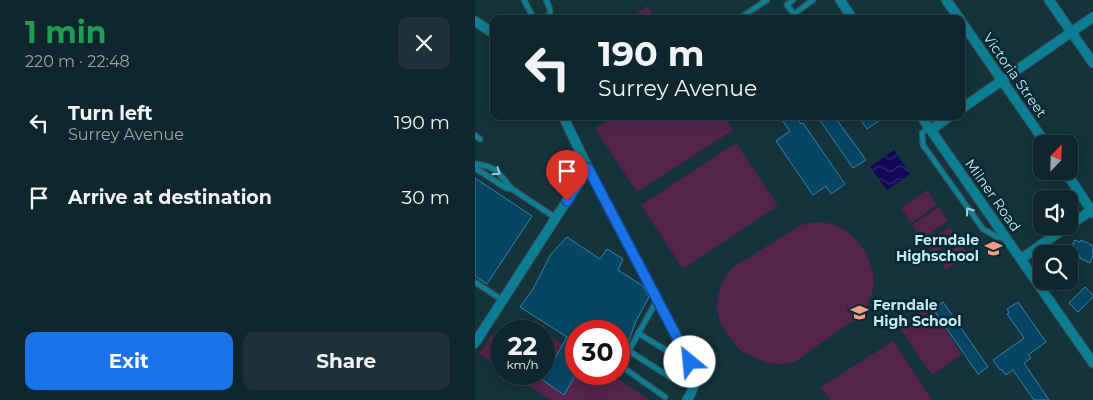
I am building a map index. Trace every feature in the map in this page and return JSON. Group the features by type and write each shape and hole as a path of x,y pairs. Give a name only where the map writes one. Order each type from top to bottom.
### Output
{"street":[{"path":"840,0 850,15"},
{"name":"Victoria Street","path":"947,0 957,15"},
{"path":"1049,0 1093,63"},
{"path":"965,105 1093,17"},
{"path":"475,21 490,31"},
{"name":"Victoria Street","path":"965,27 1040,135"},
{"path":"565,120 588,168 690,362 696,376 689,398"},
{"name":"Milner Road","path":"924,120 1093,364"},
{"path":"930,128 943,120"},
{"path":"475,342 588,168"},
{"path":"1071,180 1092,210 1078,219"},
{"path":"1021,259 1055,235"}],"lane":[{"path":"523,0 532,15"},
{"path":"546,0 551,9 549,15"},
{"path":"744,15 767,0"},
{"path":"783,0 795,15"},
{"path":"787,4 793,0"},
{"path":"798,15 813,0"},
{"path":"930,128 923,134 923,145 983,230 997,237 1007,238"},
{"path":"475,164 498,171 512,189 556,218"},
{"path":"475,168 506,188 512,189"},
{"path":"475,282 502,300"},
{"path":"630,348 658,299"},
{"path":"639,333 671,354"},
{"path":"630,351 673,380"},
{"path":"630,372 665,397"}],"shaded area":[{"path":"647,6 653,15 635,15"},
{"path":"608,120 727,120 733,130 637,192 595,129"},
{"path":"736,143 778,206 683,269 641,205"},
{"path":"927,190 937,205 911,223 901,208"},
{"path":"939,207 948,221 922,239 912,225"},
{"path":"816,222 837,226 849,233 867,256 874,282 871,296 864,311 857,319 795,362 782,364 768,363 739,350 721,325 717,310 718,296 723,280 732,268 801,225"},
{"path":"950,227 957,238 934,253 927,242"},
{"path":"961,244 969,255 946,270 939,259"},
{"path":"929,306 962,354 932,375 898,326"},
{"path":"490,337 490,361 479,354"},
{"path":"555,339 563,344 555,359"},
{"path":"893,341 932,400 830,400 821,387"},
{"path":"527,385 550,385 564,395 570,385 627,385 650,400 551,400"}],"water":[{"path":"894,150 910,174 887,190 870,167"}],"building":[{"path":"782,120 798,120 801,124 803,123 845,184 831,194 826,186 813,195 776,141 790,131"},
{"path":"820,120 837,120 866,160 853,168"},
{"path":"861,120 880,120 867,129"},
{"path":"475,178 532,216 487,284 475,276"},
{"path":"567,237 600,259 607,249 623,259 618,270 643,286 649,297 636,321 630,337 630,320 565,320 565,336 555,329 555,320 540,320 520,307 533,289 551,254"},
{"path":"1075,240 1080,242 1081,240 1092,245 1093,256 1090,263 1080,258 1078,245 1072,245"},
{"path":"1085,287 1093,297 1078,312 1069,303"},
{"path":"943,302 988,367 978,374 933,309"},
{"path":"1018,302 1046,342 1028,355 1031,358 1024,363 1049,400 1034,400 1013,370 1006,375 993,360 1024,338 1007,314 1009,313 1007,309"},
{"path":"565,341 565,385 570,385 564,395 550,385 555,385 555,358"},
{"path":"679,354 688,374 681,377 671,358"}],"place":[{"name":"Ferndale Highschool","path":"993,248"},
{"name":"Ferndale High School","path":"859,313"}],"route":[{"path":"567,201 588,168 690,362"}]}
